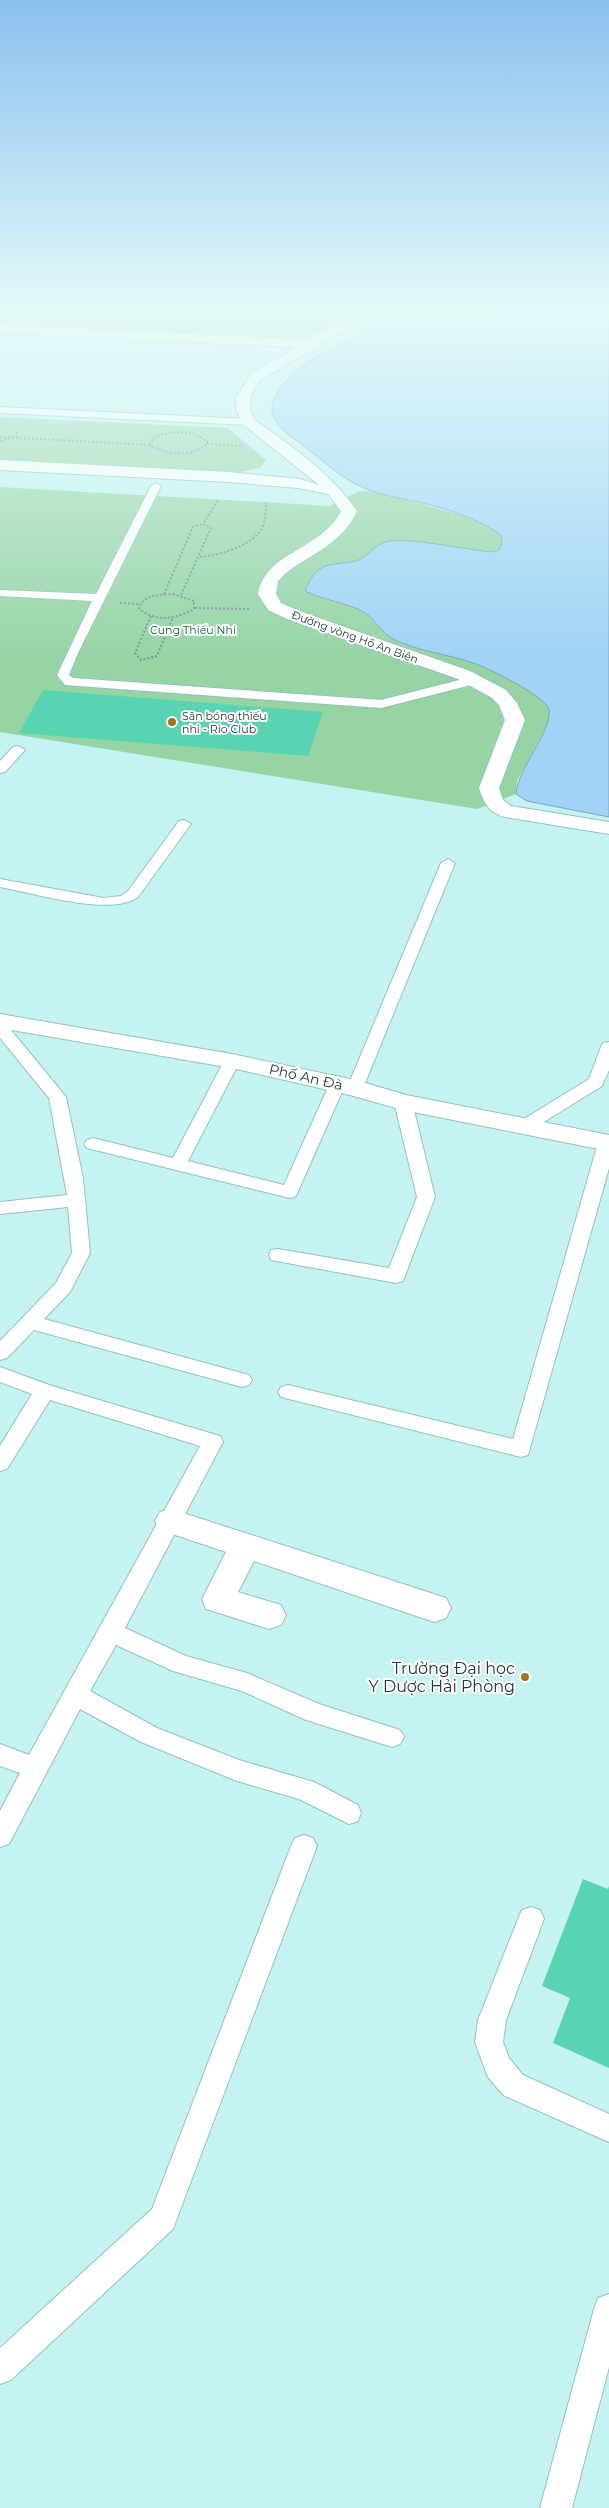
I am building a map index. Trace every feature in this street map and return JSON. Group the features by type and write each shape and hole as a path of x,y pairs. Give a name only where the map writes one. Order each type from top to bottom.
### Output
{"street":[{"name":"Đường vòng Hồ An Biên","path":"253,425 334,490 349,511 347,518 328,540 284,567 270,580 267,594 274,606 293,615 475,680 499,694 508,703 515,720 489,788 494,803 505,811 609,828"},
{"path":"0,465 228,478 300,484 316,489 334,490"},
{"path":"0,477 302,494 316,489"},
{"name":"Phố An Đà","path":"0,1021 232,1061 346,1086 402,1102 608,1143"},
{"path":"171,1521 434,1608"},
{"path":"246,1546 218,1599 269,1615"}],"lane":[{"path":"156,486 98,598 66,667 63,675 69,682 381,704 475,680"},
{"path":"0,593 98,598"},
{"path":"0,769 18,750"},
{"path":"0,883 104,902 125,900 133,894 184,824"},
{"path":"93,1144 290,1192 346,1086 448,863"},
{"path":"0,1027 57,1097 74,1178 81,1252 63,1287 0,1353"},
{"path":"525,1126 596,1082 609,1047"},
{"path":"177,1166 232,1061"},
{"path":"278,1255 396,1276 426,1197 402,1102"},
{"path":"288,1392 521,1449 608,1143"},
{"path":"0,1208 76,1200"},
{"path":"30,1322 242,1380"},
{"path":"0,1374 45,1391 213,1442 111,1632 35,1768 0,1836"},
{"path":"0,1463 45,1391"},
{"path":"111,1632 181,1664 247,1683 314,1713 392,1737"},
{"path":"76,1695 149,1736 237,1770 305,1790 349,1813"},
{"path":"0,1755 35,1768"},
{"path":"0,2369 163,2219 304,1846"},
{"path":"531,1919 492,2020 489,2042 498,2067 513,2085 609,2128"},
{"path":"556,2508 609,2309"}],"path":[{"path":"150,445 152,439 156,436 173,432 199,435 207,441 207,444"},
{"path":"46,447 48,440 54,433"},
{"path":"0,437 150,445 163,452 182,453 198,450 207,444 245,446"},
{"path":"0,441 8,440"},
{"path":"164,594 193,527 203,524 219,499"},
{"path":"200,557 240,544 261,528 265,517 266,501"},
{"path":"182,595 211,528 203,524"},
{"path":"114,603 140,604 148,597 164,594 182,595 194,601 195,608"},
{"path":"140,604 142,611 151,616 173,617 189,613 195,608 251,609"},
{"path":"151,616 134,653 141,660 157,656 173,617"}],"green space":[{"path":"0,425 167,425 228,428 266,460 260,468 239,472 0,459"},
{"name":"Cung Thiếu Nhi","path":"0,487 330,506 359,491 374,491 465,516 515,537 484,658 557,707 517,781 516,794 477,809 0,732"}],"water":[{"path":"279,425 609,425 609,817 527,801 516,794 522,773 549,719 549,710 546,704 539,698 505,677 476,664 413,647 393,639 384,633 362,611 305,591 314,574 320,569 325,566 356,561 385,542 421,542 491,552 499,550 502,543 501,535 480,522 457,513 379,493 355,484 334,470"}],"building":[{"name":"Sân bóng thiếu nhi - Rio Club","path":"43,690 323,712 308,756 19,733"},
{"path":"583,1879 608,1889 609,1886 609,2068 553,2043 570,1998 542,1986"}],"place":[{"name":"Sân bóng thiếu nhi - Rio Club","path":"172,722"},
{"name":"Trường Đại học Y Dược Hải Phòng","path":"525,1677"}]}
